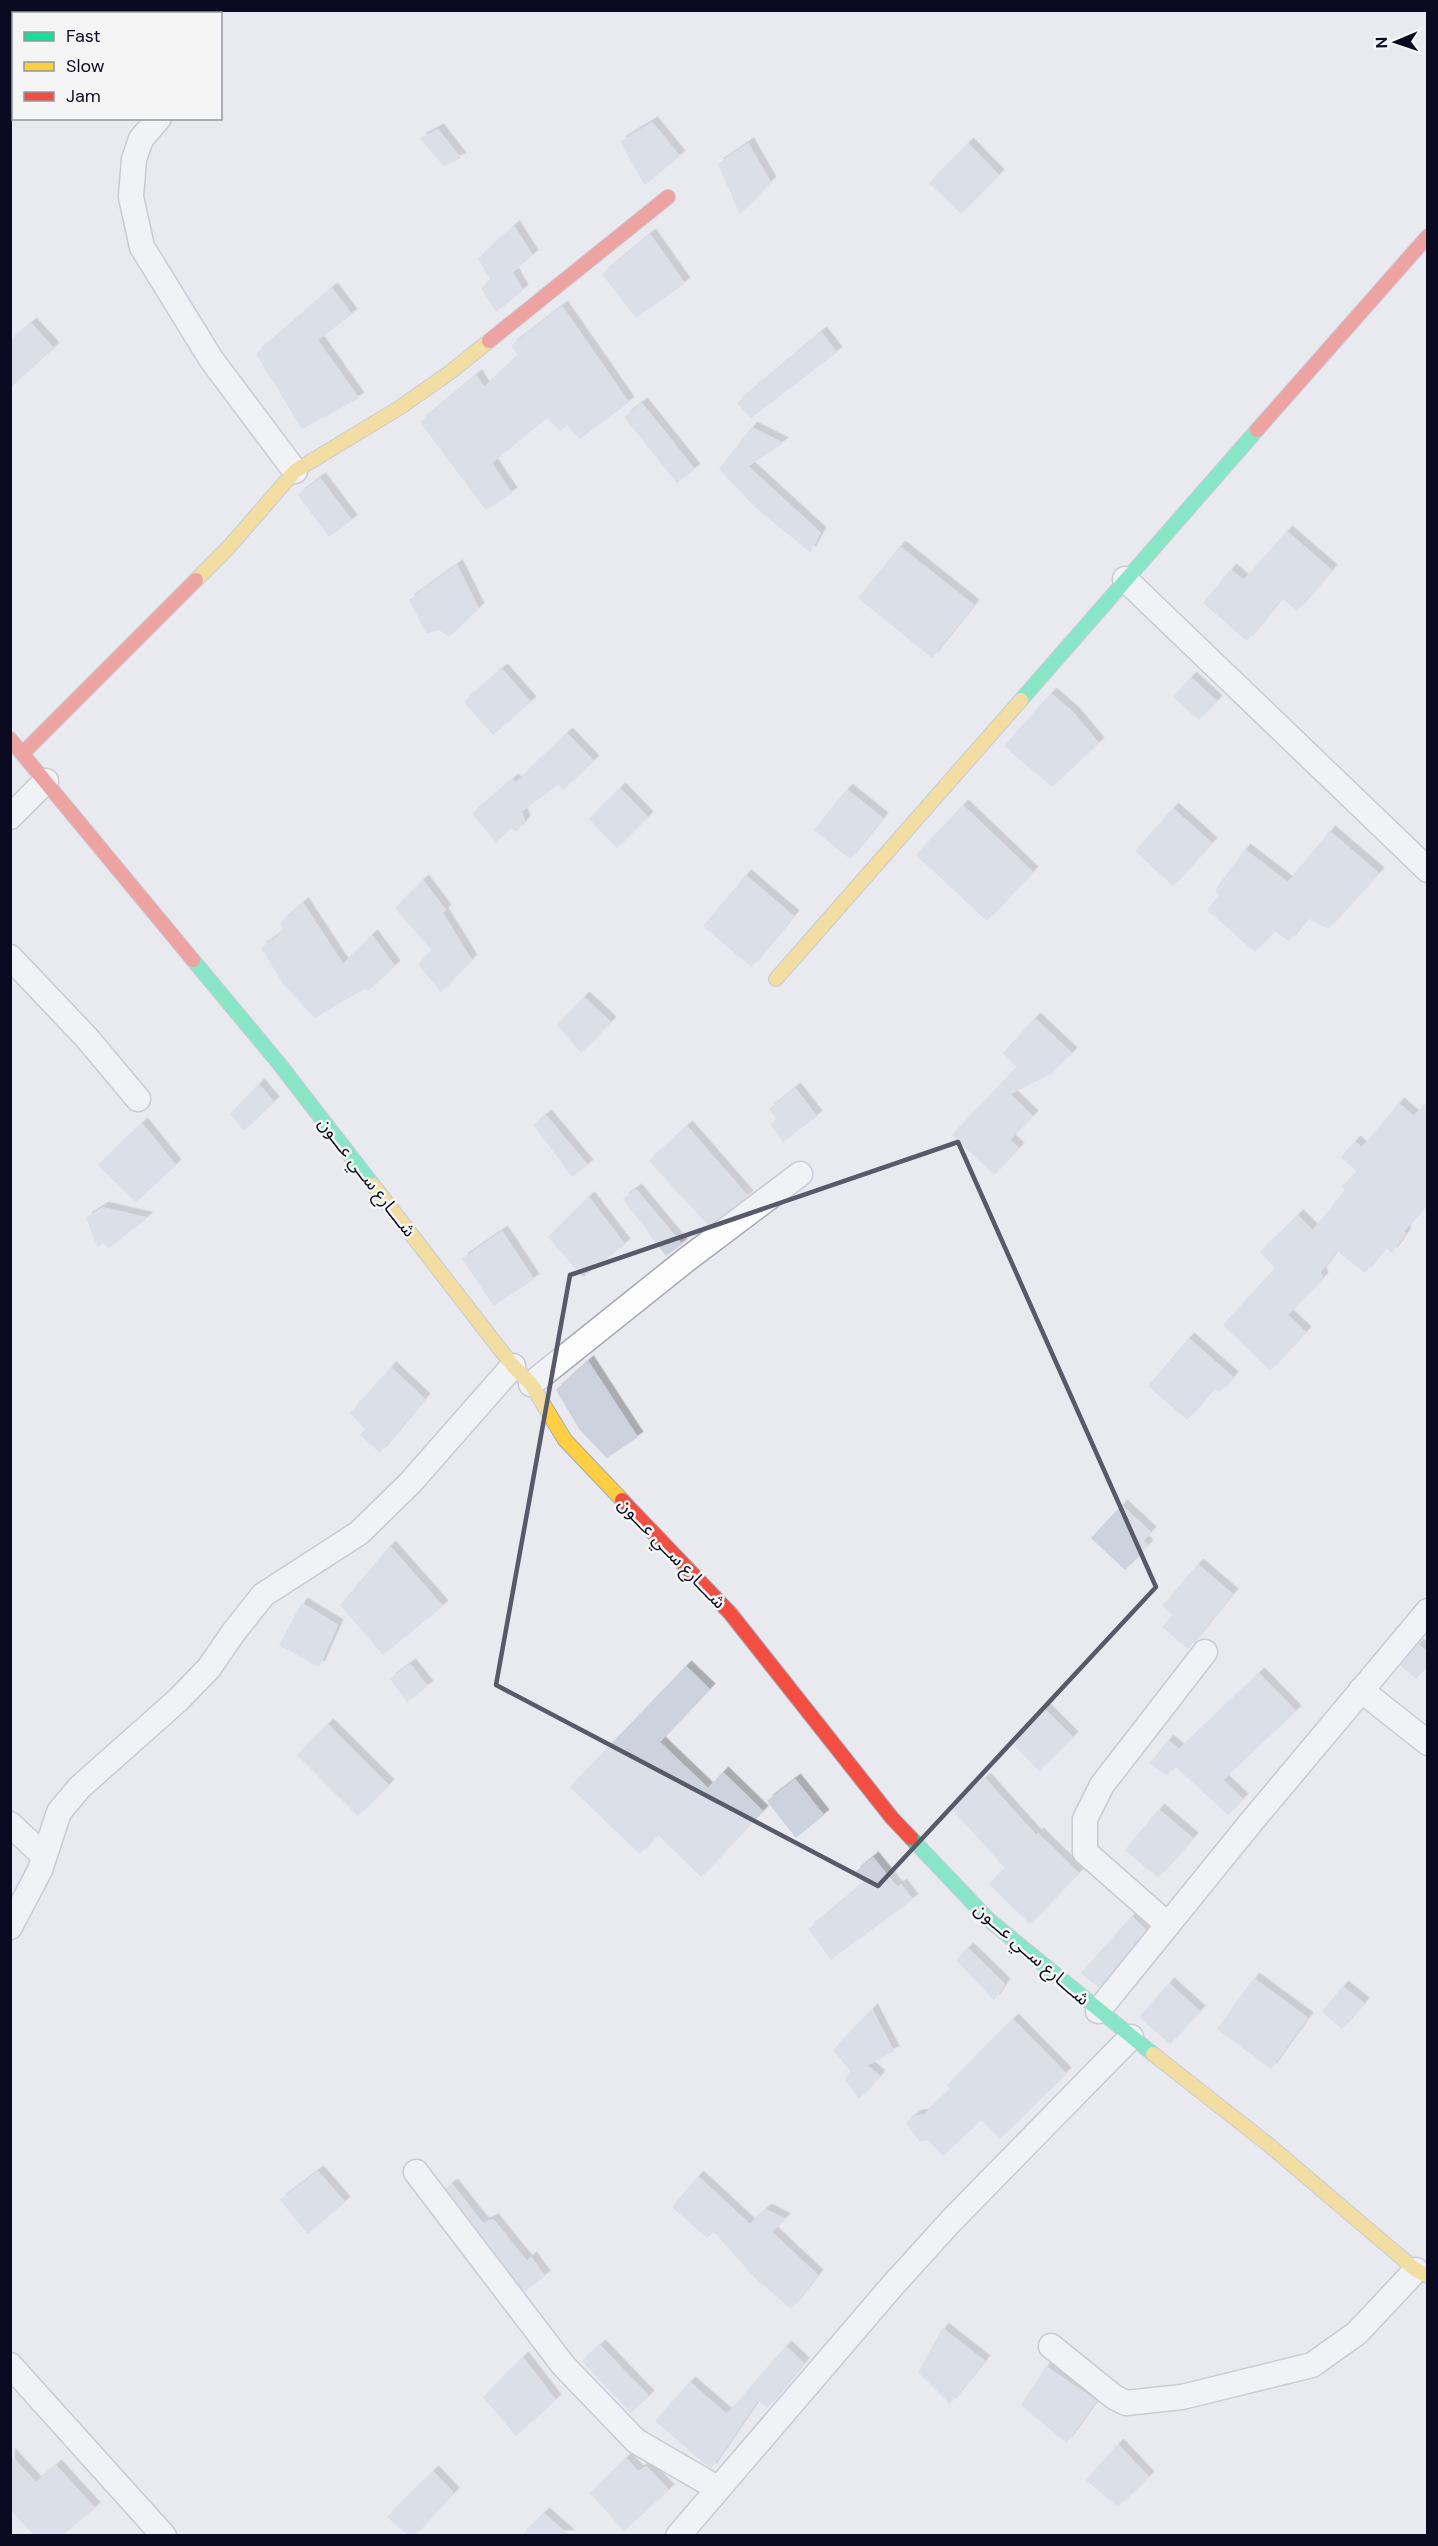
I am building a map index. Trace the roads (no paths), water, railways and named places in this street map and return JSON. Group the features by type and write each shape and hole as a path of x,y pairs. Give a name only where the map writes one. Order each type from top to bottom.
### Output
{"street":[{"path":"157,120 141,139 134,159 130,197 142,247 211,359 295,471"},
{"path":"24,752 228,548 295,471 399,408 449,373 668,197"},
{"path":"776,979 1428,236"},
{"path":"1125,579 1428,870"},
{"name":"شــــارع ســي عـــون","path":"10,739 24,752 277,1061 513,1366 531,1384 565,1440 730,1613 892,1818 989,1920 1098,2011 1269,2145 1422,2273"},
{"path":"10,817 46,781"},
{"path":"10,957 86,1037 138,1099"},
{"path":"531,1384 686,1260 800,1174"},
{"path":"10,1927 40,1870 59,1812 80,1787 186,1692 209,1668 233,1633 264,1595 359,1533 411,1482 513,1366"},
{"path":"1098,2011 1428,1611"},
{"path":"1168,1924 1085,1852 1085,1819 1102,1785 1205,1652"},
{"path":"1361,1690 1428,1743"},
{"path":"10,1824 44,1856"},
{"path":"678,2535 944,2229 1131,2037"},
{"path":"416,2172 563,2365 636,2441 717,2488"},
{"path":"1051,2346 1114,2397 1126,2403 1182,2397 1312,2365 1357,2333 1422,2273"},
{"path":"10,2365 164,2535"}]}
